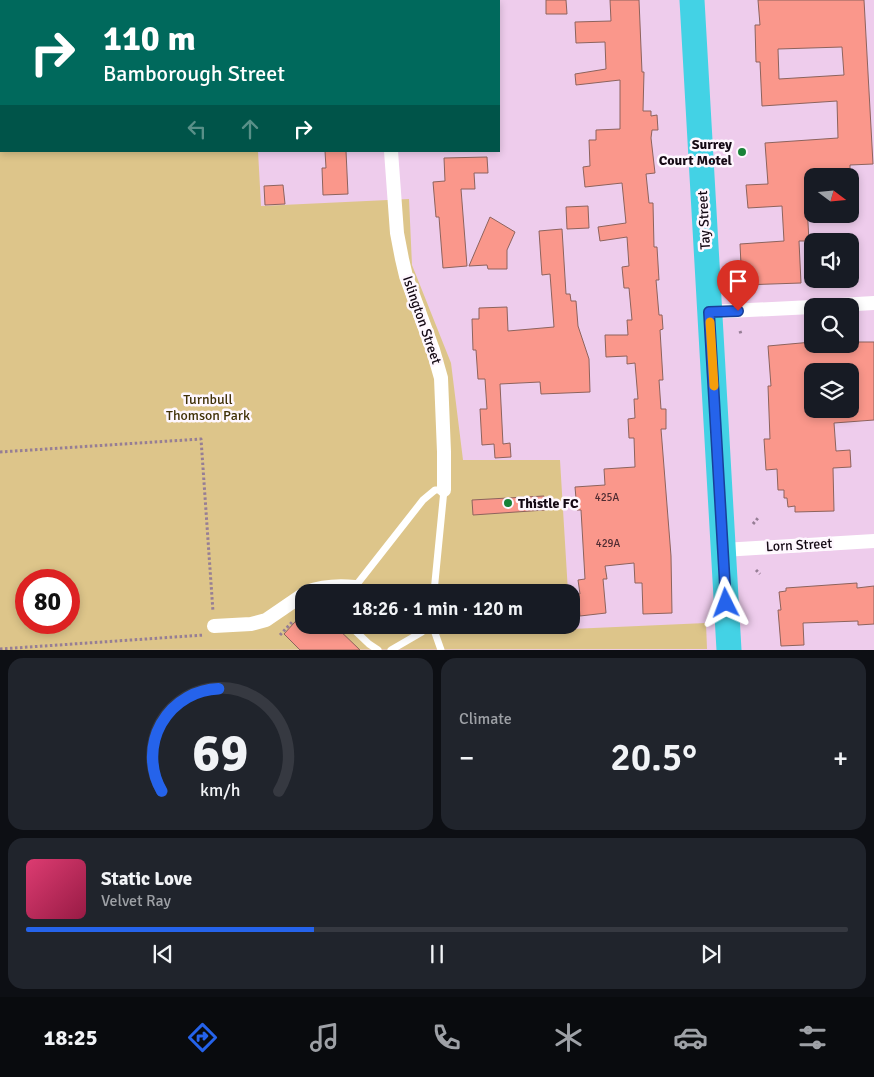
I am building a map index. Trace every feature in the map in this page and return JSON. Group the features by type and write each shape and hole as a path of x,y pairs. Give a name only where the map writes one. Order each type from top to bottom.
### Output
{"highway":[{"name":"Tay Street","path":"692,0 729,650"}],"street":[{"name":"Islington Street","path":"391,152 397,233 402,259 406,276 438,364 444,452 444,490"},
{"path":"859,304 874,303"},
{"path":"709,312 804,307"},
{"name":"Lorn Street","path":"723,550 874,541"},
{"path":"214,626 251,624 266,620 295,600"}],"lane":[{"path":"358,584 423,500 435,490 444,490"},
{"name":"Islington Street","path":"435,584 444,490"},
{"path":"359,634 378,650"},
{"path":"392,650 419,634"},
{"path":"435,634 441,650"}],"path":[{"path":"0,452 201,439 215,634 0,649"},
{"path":"753,524 758,518"},
{"path":"756,570 760,574"}],"green space":[{"name":"Turnbull Thomson Park","path":"0,152 258,152 261,206 409,199 412,265 451,363 463,460 560,460 568,584 295,584 295,634 580,634 580,629 706,623 707,649 0,650"}],"building":[{"path":"546,0 566,0 567,14 546,14"},
{"path":"610,0 639,0 642,72 644,72 643,111 651,111 651,116 657,115 658,130 652,130 651,138 655,173 646,174 649,203 653,203 654,247 657,247 659,280 656,280 659,315 662,315 663,329 660,330 663,380 659,380 661,409 666,409 666,429 661,429 671,556 672,613 643,614 642,583 635,583 634,563 605,566 607,579 603,579 606,613 580,616 580,584 578,580 585,579 581,510 577,510 575,487 605,485 604,469 635,467 634,438 629,438 628,419 635,418 634,399 638,399 635,363 627,364 627,356 606,357 605,335 628,335 627,320 632,320 629,288 624,288 622,267 629,266 627,237 600,241 598,227 626,223 622,183 585,187 583,167 590,166 589,140 596,140 596,130 620,129 620,80 576,85 575,74 606,69 605,42 576,43 575,22 611,21"},
{"path":"758,0 864,0 873,164 850,165 850,168 804,168 804,223 808,223 809,233 804,233 804,241 799,241 801,283 742,285 740,244 784,241 782,206 748,208 746,185 768,184 765,143 838,138 837,101 762,106 760,62 756,62 755,25 760,25","holes":["842,47 844,75 779,79 778,49"]},
{"path":"325,152 346,152 348,194 323,195 322,168 326,168"},
{"path":"487,157 488,173 474,173 475,189 461,189 467,266 443,268 439,217 436,217 433,182 445,181 444,158"},
{"path":"283,185 285,204 265,205 264,186"},
{"path":"588,206 589,228 567,229 566,207"},
{"path":"490,217 515,232 507,250 507,269 488,269 487,265 469,266"},
{"path":"562,229 566,294 570,294 571,301 576,301 578,326 589,359 590,392 541,394 540,382 500,384 503,444 510,443 511,457 495,458 494,444 482,445 480,409 487,409 485,379 478,379 476,350 473,350 472,319 479,319 479,308 507,307 508,331 554,327 550,274 542,275 539,231"},
{"path":"859,342 874,342 874,420 834,423 836,451 850,450 851,467 833,468 834,511 795,512 795,506 788,507 787,498 784,498 784,490 778,490 777,469 766,470 764,439 770,439 768,386 771,386 768,346 804,343 804,353 859,353"},
{"name":"Thistle FC","path":"544,496 545,510 473,515 472,500"},
{"path":"857,583 857,588 874,586 874,624 858,625 858,621 803,623 804,645 781,646 778,610 781,610 779,592 786,591 786,588"},
{"path":"295,622 295,634 343,634 360,650 300,650 284,634"}],"slow traffic":[{"path":"710,322 714,386"}],"place":[{"name":"Surrey Court Motel","path":"742,152"},
{"name":"Thistle FC","path":"508,503"}],"route":[{"path":"726,603 709,312 738,311"}]}
